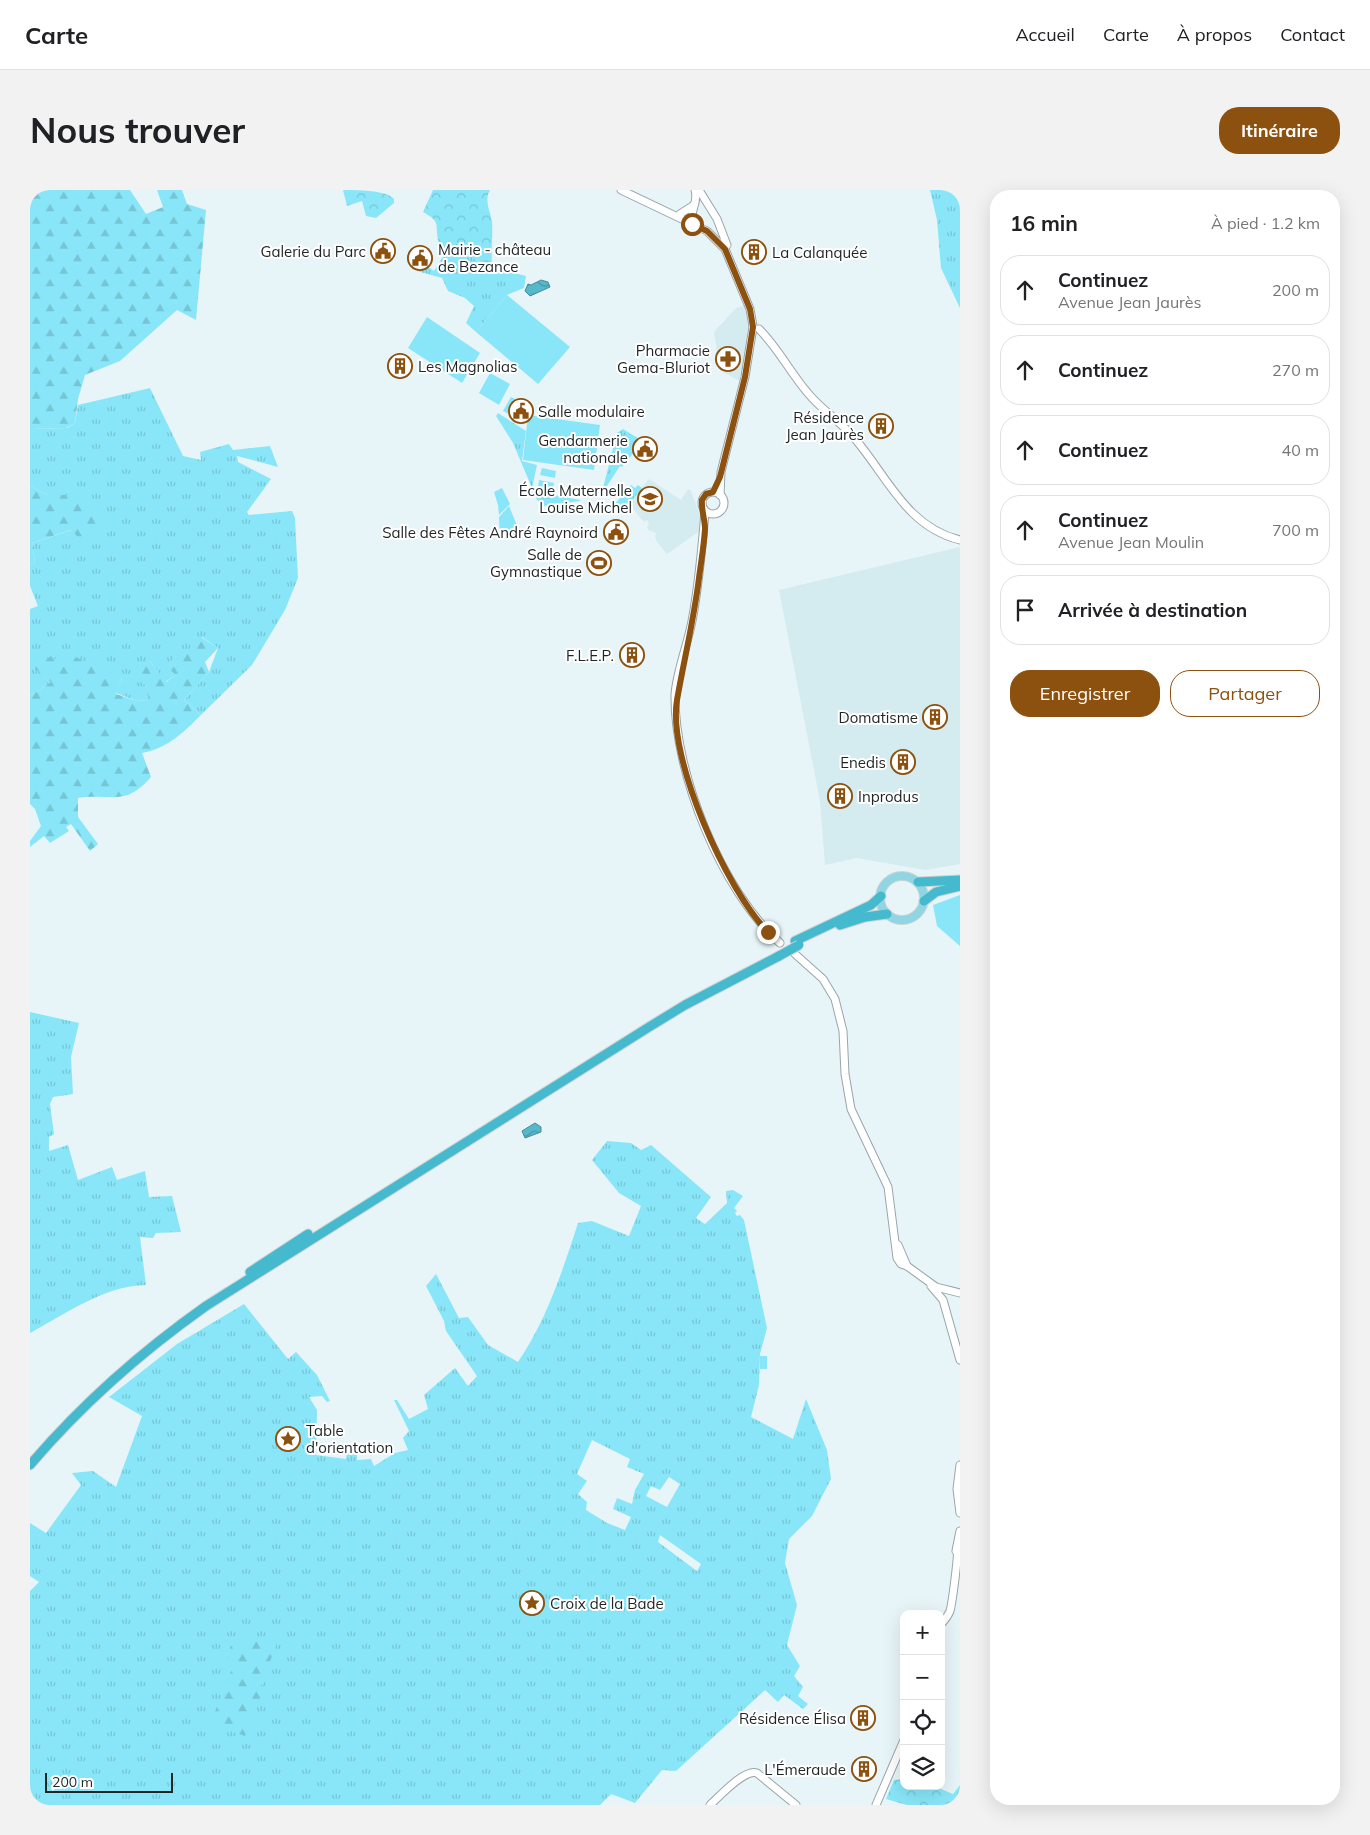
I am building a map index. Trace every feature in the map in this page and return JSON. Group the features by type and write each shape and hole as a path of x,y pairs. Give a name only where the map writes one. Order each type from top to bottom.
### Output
{"highway":[{"path":"918,882 960,880"},
{"path":"924,901 936,892 960,886"},
{"path":"30,1457 98,1384 134,1353 203,1302 652,1019 871,905 881,896"},
{"path":"797,943 846,922 887,914"},
{"path":"30,1465 103,1388 160,1339 206,1306 656,1022 776,954"}],"main road":[{"path":"621,190 710,228 727,245"},
{"path":"629,190 680,214 707,231 725,249 757,327 773,344 807,393 854,437 911,513 936,531 960,540"},
{"path":"691,221 696,198 695,190"},
{"path":"699,190 717,219 757,327 750,348"},
{"path":"680,214 694,205"},
{"path":"710,228 717,219"},
{"path":"757,327 768,334 773,344"},
{"path":"716,493 750,348 757,327"},
{"path":"753,340 766,336"},
{"path":"708,513 718,514 723,508 724,501 716,493"},
{"path":"716,493 706,494 702,500 708,513 692,621 676,689 684,766 724,869 755,919 780,943"},
{"path":"906,876 918,882 922,888 924,901 921,909 908,919 897,919 887,914 882,906 881,896 886,884 892,879 906,876"},
{"path":"795,954 819,974 831,992 843,1031 845,1074 852,1109 856,1122 888,1187 897,1258 901,1264 929,1281 935,1282 942,1292 960,1360"},
{"path":"942,1292 960,1293"},
{"path":"960,1465 957,1489 960,1513"},
{"path":"945,1618 950,1611 954,1573 959,1554 957,1548 960,1531"},
{"path":"876,1805 902,1745"},
{"path":"710,1805 744,1774 753,1771 796,1805"}],"shaded area":[{"path":"745,305 750,317 750,334 741,382 720,370 714,332 736,308"},
{"path":"649,479 681,500 688,489 691,491 700,515 701,530 667,554 657,542 656,533 648,530 647,520 644,522 629,504"},
{"path":"960,547 960,864 925,870 857,858 825,865 820,801 779,590"}],"green space":[{"path":"30,190 130,190 146,214 163,207 157,190 182,190 187,204 206,210 196,320 177,310 120,361 85,375 78,399 75,423 66,428 30,429"},
{"path":"343,190 371,191 385,194 394,199 394,203 376,218 366,216 362,201 347,206"},
{"path":"433,190 490,190 487,202 492,221 492,265 489,269 474,258 475,252 459,243 449,247 445,255 439,242 435,221 423,212"},
{"path":"930,190 960,190 960,308 941,268 937,220"},
{"path":"458,243 475,252 474,258 489,269 492,265 526,276 524,288 507,295 476,332 466,323 474,306 465,298 448,291 442,278 417,271 424,264 434,271 449,247"},
{"path":"507,295 570,347 538,384 476,332"},
{"path":"427,317 480,353 462,383 408,348"},
{"path":"490,373 510,384 499,405 479,393"},
{"path":"150,388 183,456 201,460 200,452 229,444 233,450 270,446 278,467 237,456 238,462 271,479 247,512 249,515 292,511 295,518 298,578 285,610 252,665 201,715 184,700 209,672 218,648 202,637 191,657 179,649 176,675 165,682 150,661 145,685 150,700 137,701 116,693 122,678 64,667 35,668 51,682 30,696 30,609 38,606 30,586 30,566 35,562 32,543 72,530 76,495 47,495 30,486 30,429 67,428 75,423 78,405"},
{"path":"511,397 519,401 511,415 503,411"},
{"path":"498,413 526,431 522,461 537,465 532,488 513,443 496,416"},
{"path":"528,415 600,425 594,470 523,460"},
{"path":"623,429 643,441 622,467 620,466 605,489 603,488 617,433"},
{"path":"542,468 556,471 555,478 540,475"},
{"path":"539,480 554,483 553,490 538,487"},
{"path":"631,485 635,488 638,485 642,488 625,512 615,504"},
{"path":"30,486 47,495 76,495 106,520 82,541 71,530 32,543 35,562 30,566"},
{"path":"502,488 510,504 499,515 494,492"},
{"path":"534,491 580,501 544,506 537,500"},
{"path":"509,506 520,533 500,540 499,517"},
{"path":"201,637 218,648 205,662 209,672 184,700 201,715 167,744 142,753 151,777 134,792 118,797 78,798 78,817 98,844 90,851 71,824 66,827 69,831 50,843 44,836 30,847 30,841 41,826 35,809 30,804 30,696 51,682 34,668 51,656 64,667 73,656 122,678 116,694 137,701 149,700 145,685 136,679 149,660 166,682 176,675 167,667 179,648 191,656"},
{"path":"960,895 960,946 937,926 933,905"},
{"path":"30,1012 79,1023 71,1057 73,1094 53,1097 50,1104 54,1134 49,1137 49,1151 68,1145 78,1180 112,1167 117,1180 145,1171 149,1197 172,1196 181,1232 156,1233 153,1238 140,1237 146,1285 115,1290 101,1295 30,1333"},
{"path":"607,1141 631,1143 641,1150 651,1145 711,1197 696,1218 705,1224 727,1203 726,1191 733,1190 743,1196 734,1208 737,1211 735,1213 737,1216 740,1215 744,1220 767,1328 760,1354 759,1385 751,1417 793,1439 806,1399 827,1450 831,1479 812,1516 789,1539 785,1563 797,1605 787,1645 800,1666 794,1676 803,1687 798,1696 808,1704 803,1709 784,1695 778,1702 765,1690 676,1771 662,1770 635,1803 611,1794 600,1805 30,1805 30,1591 39,1582 30,1576 30,1523 46,1533 81,1485 72,1473 93,1471 116,1487 142,1416 109,1397 177,1344 244,1304 288,1359 296,1352 317,1375 330,1401 327,1402 322,1396 309,1397 317,1410 316,1455 346,1459 347,1451 357,1454 357,1460 371,1459 374,1466 395,1453 408,1450 403,1438 409,1431 394,1400 397,1400 409,1419 428,1409 424,1395 455,1368 468,1386 477,1376 446,1331 444,1321 426,1286 436,1274 459,1318 468,1317 488,1345 518,1362 546,1312 578,1223 592,1221 629,1236 641,1206 619,1193 592,1160","holes":["592,1440 630,1459 627,1467 644,1474 635,1490 632,1504 617,1498 613,1509 631,1517 625,1530 607,1523 586,1510 587,1502 578,1494 587,1481 577,1474","669,1477 680,1484 667,1507 646,1496 651,1486 660,1490","660,1535 701,1564 697,1571 658,1542"]},
{"path":"760,1356 767,1356 767,1369 760,1369"},
{"path":"270,1637 278,1640 258,1694 261,1696 245,1736 210,1724 232,1669 226,1663 233,1638"},
{"path":"900,1779 900,1790 944,1790 953,1794 960,1785 960,1805 907,1805 886,1799 894,1780"}],"water":[{"path":"541,280 548,282 550,287 530,296 525,291 528,284 531,285"},
{"path":"535,1123 541,1127 541,1132 525,1138 522,1131"}],"place":[{"name":"Galerie du Parc","path":"383,251"},
{"name":"La Calanquée","path":"754,252"},
{"name":"Mairie - château de Bezance","path":"420,258"},
{"name":"Pharmacie Gema-Bluriot","path":"728,359"},
{"name":"Les Magnolias","path":"400,366"},
{"name":"Salle modulaire","path":"521,411"},
{"name":"Résidence Jean Jaurès","path":"881,426"},
{"name":"Gendarmerie nationale","path":"645,449"},
{"name":"École Maternelle Louise Michel","path":"650,499"},
{"name":"Salle des Fêtes André Raynoird","path":"616,532"},
{"name":"Salle de Gymnastique","path":"599,563"},
{"name":"F.L.E.P.","path":"632,655"},
{"name":"Domatisme","path":"935,717"},
{"name":"Enedis","path":"903,762"},
{"name":"Inprodus","path":"840,796"},
{"name":"Table d'orientation","path":"288,1439"},
{"name":"Croix de la Bade","path":"532,1603"},
{"name":"Résidence Élisa","path":"863,1718"},
{"name":"L'Émeraude","path":"864,1769"}],"route":[{"path":"692,224 707,231 725,249 750,309 753,327 745,377 720,477 713,492 706,494 701,503 705,512 705,529 692,621 680,673 681,678 677,699 680,749 688,782 724,869 743,902 755,919 768,932"}]}
